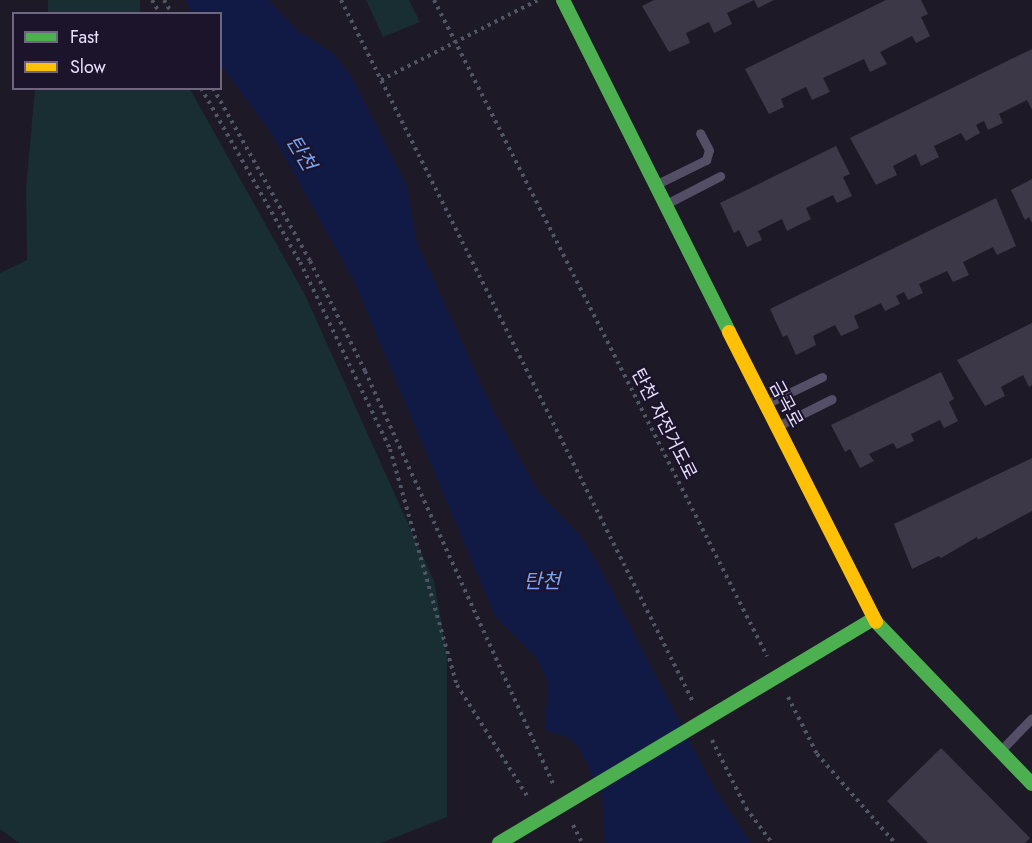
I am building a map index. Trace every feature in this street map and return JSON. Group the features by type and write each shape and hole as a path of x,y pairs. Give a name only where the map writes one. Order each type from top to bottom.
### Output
{"main road":[{"name":"금곡로","path":"563,0 873,619 1001,751 1029,775"},
{"path":"499,843 873,619"}],"lane":[{"path":"655,185 706,160 709,150 700,133"},
{"path":"664,205 720,176"},
{"path":"766,404 822,377"},
{"path":"778,426 832,399"},
{"path":"1001,751 1032,718"}],"path":[{"path":"341,0 698,712"},
{"name":"탄천 자전거도로","path":"434,0 768,658"},
{"path":"381,80 538,0"},
{"path":"202,90 300,262 390,449 457,685 531,803"},
{"path":"214,90 310,261 365,371 557,791"},
{"path":"784,690 817,754 893,842"},
{"path":"709,734 746,808 772,843"},
{"path":"572,823 582,843"}],"green space":[{"path":"48,0 140,0 140,12 48,12"},
{"path":"366,0 409,0 420,22 383,37"},
{"path":"35,90 191,90 305,295 434,581 447,656 447,817 381,843 19,843 0,829 0,273 27,260 26,189"}],"water":[{"name":"탄천","path":"185,0 269,0 298,31 334,54 351,76 407,186 417,243 492,408 539,493 578,533 596,560 713,786 751,843 605,843 602,794 579,748 569,738 545,730 548,683 537,658 495,616 354,281 273,136 222,66 222,12 191,12"}],"building":[{"path":"654,0 754,0 727,13 732,24 714,33 709,22 686,33 690,43 669,52 642,6"},
{"path":"754,0 774,0 758,8"},
{"path":"886,0 921,0 928,14 921,17 930,36 916,43 912,36 880,52 887,64 870,72 864,59 823,78 830,92 812,100 806,87 781,99 784,107 769,114 745,69"},
{"path":"1032,49 1032,110 1027,100 999,114 1003,123 988,130 984,121 976,125 980,133 966,141 961,133 934,146 939,157 921,166 916,154 893,166 897,175 876,185 850,138"},
{"path":"836,146 850,174 843,177 852,196 837,203 833,195 806,208 811,219 787,231 782,219 758,231 762,240 747,247 739,230 734,233 720,203"},
{"path":"1032,179 1032,223 1029,217 1025,220 1011,190"},
{"path":"996,198 1016,246 997,255 993,247 963,262 969,275 953,282 947,271 919,284 923,293 908,300 904,292 896,296 900,304 885,311 881,303 854,316 859,328 841,336 835,325 813,336 816,345 796,355 787,335 783,337 770,309"},
{"path":"1032,323 1032,385 1029,387 1023,375 1001,387 1005,396 985,406 957,360"},
{"path":"941,372 954,399 949,402 958,421 944,428 940,420 911,434 914,441 897,449 893,443 869,454 874,461 860,468 850,449 845,452 831,425"},
{"path":"1032,458 1032,511 978,540 977,537 941,558 939,556 912,569 894,524"},
{"path":"941,748 1030,838 1025,843 928,843 887,801"}],"traffic: fast":[{"path":"563,0 729,332"},
{"path":"499,843 873,619"},
{"path":"876,622 1032,784"}],"traffic: slow":[{"path":"729,332 876,622"}]}
